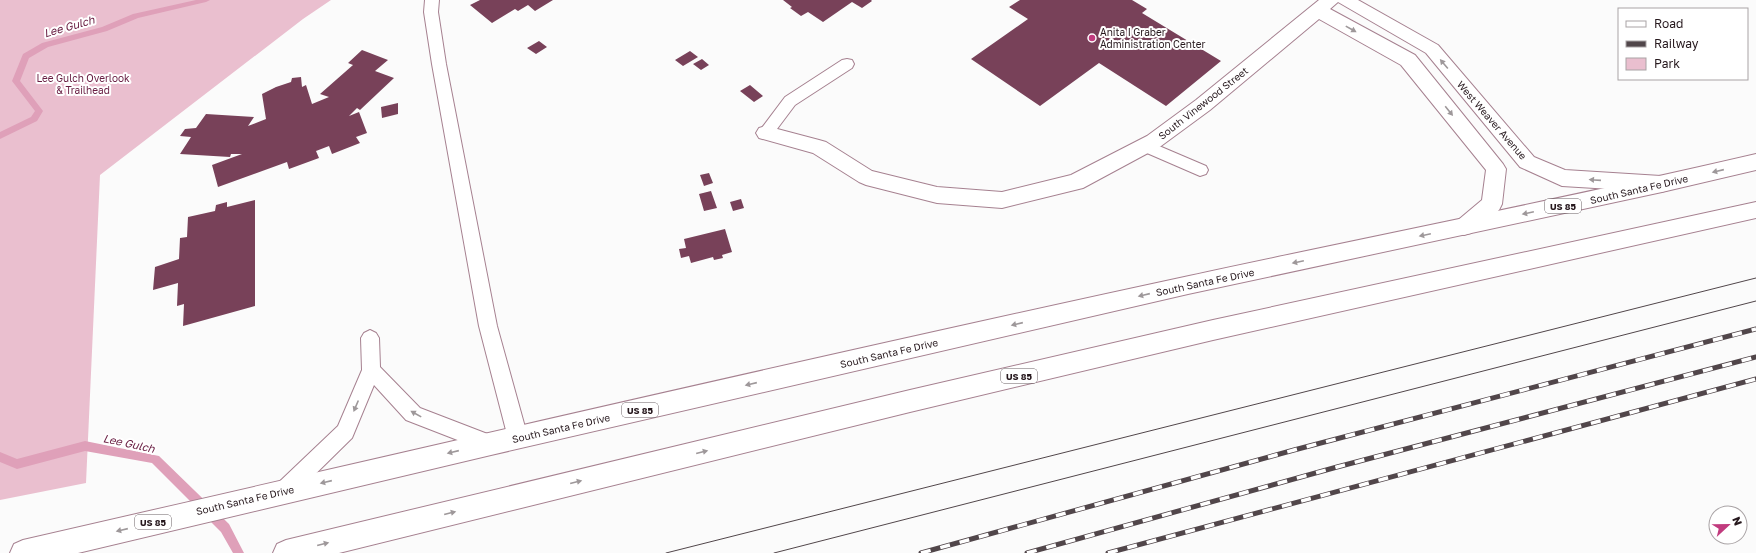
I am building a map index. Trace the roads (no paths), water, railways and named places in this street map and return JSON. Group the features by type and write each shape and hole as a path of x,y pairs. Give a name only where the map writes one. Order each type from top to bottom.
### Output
{"main road":[{"name":"West Weaver Avenue","path":"1345,0 1432,49 1527,162 1562,178 1662,184"},
{"name":"South Vinewood Street","path":"766,132 819,147 866,177 937,195 1002,200 1076,182 1154,141 1203,105 1324,5"},
{"path":"1324,5 1408,60 1496,169 1492,204 1464,227"},
{"name":"South Santa Fe Drive","path":"23,553 491,444 1188,285 1464,227 1756,162"},
{"name":"US 85","path":"286,553 902,403 1205,332 1756,210"}],"lane":[{"path":"432,0 432,12 439,64 488,326 518,438"},
{"path":"766,132 790,101 847,64"},
{"path":"1145,146 1200,170"},
{"path":"283,492 345,432 371,370 370,338"},
{"path":"371,370 412,414 491,444"}],"waterway":[{"name":"Lee Gulch","path":"0,136 34,119 39,111 16,81 26,56 45,45 104,29 136,16 206,0"},
{"name":"Lee Gulch","path":"0,457 17,464 85,446 155,459 225,528 239,553"}],"tram line":[{"path":"666,553 1756,278"},
{"path":"774,553 1756,301"}],"railway":[{"path":"921,553 1294,450 1756,329"},
{"path":"1027,553 1337,467 1756,357"},
{"path":"1108,553 1756,379"}],"place":[{"name":"Anita I Graber Administration Center","path":"1092,38"}],"park label":[{"name":"Lee Gulch Overlook & Trailhead","path":"83,84"}]}
